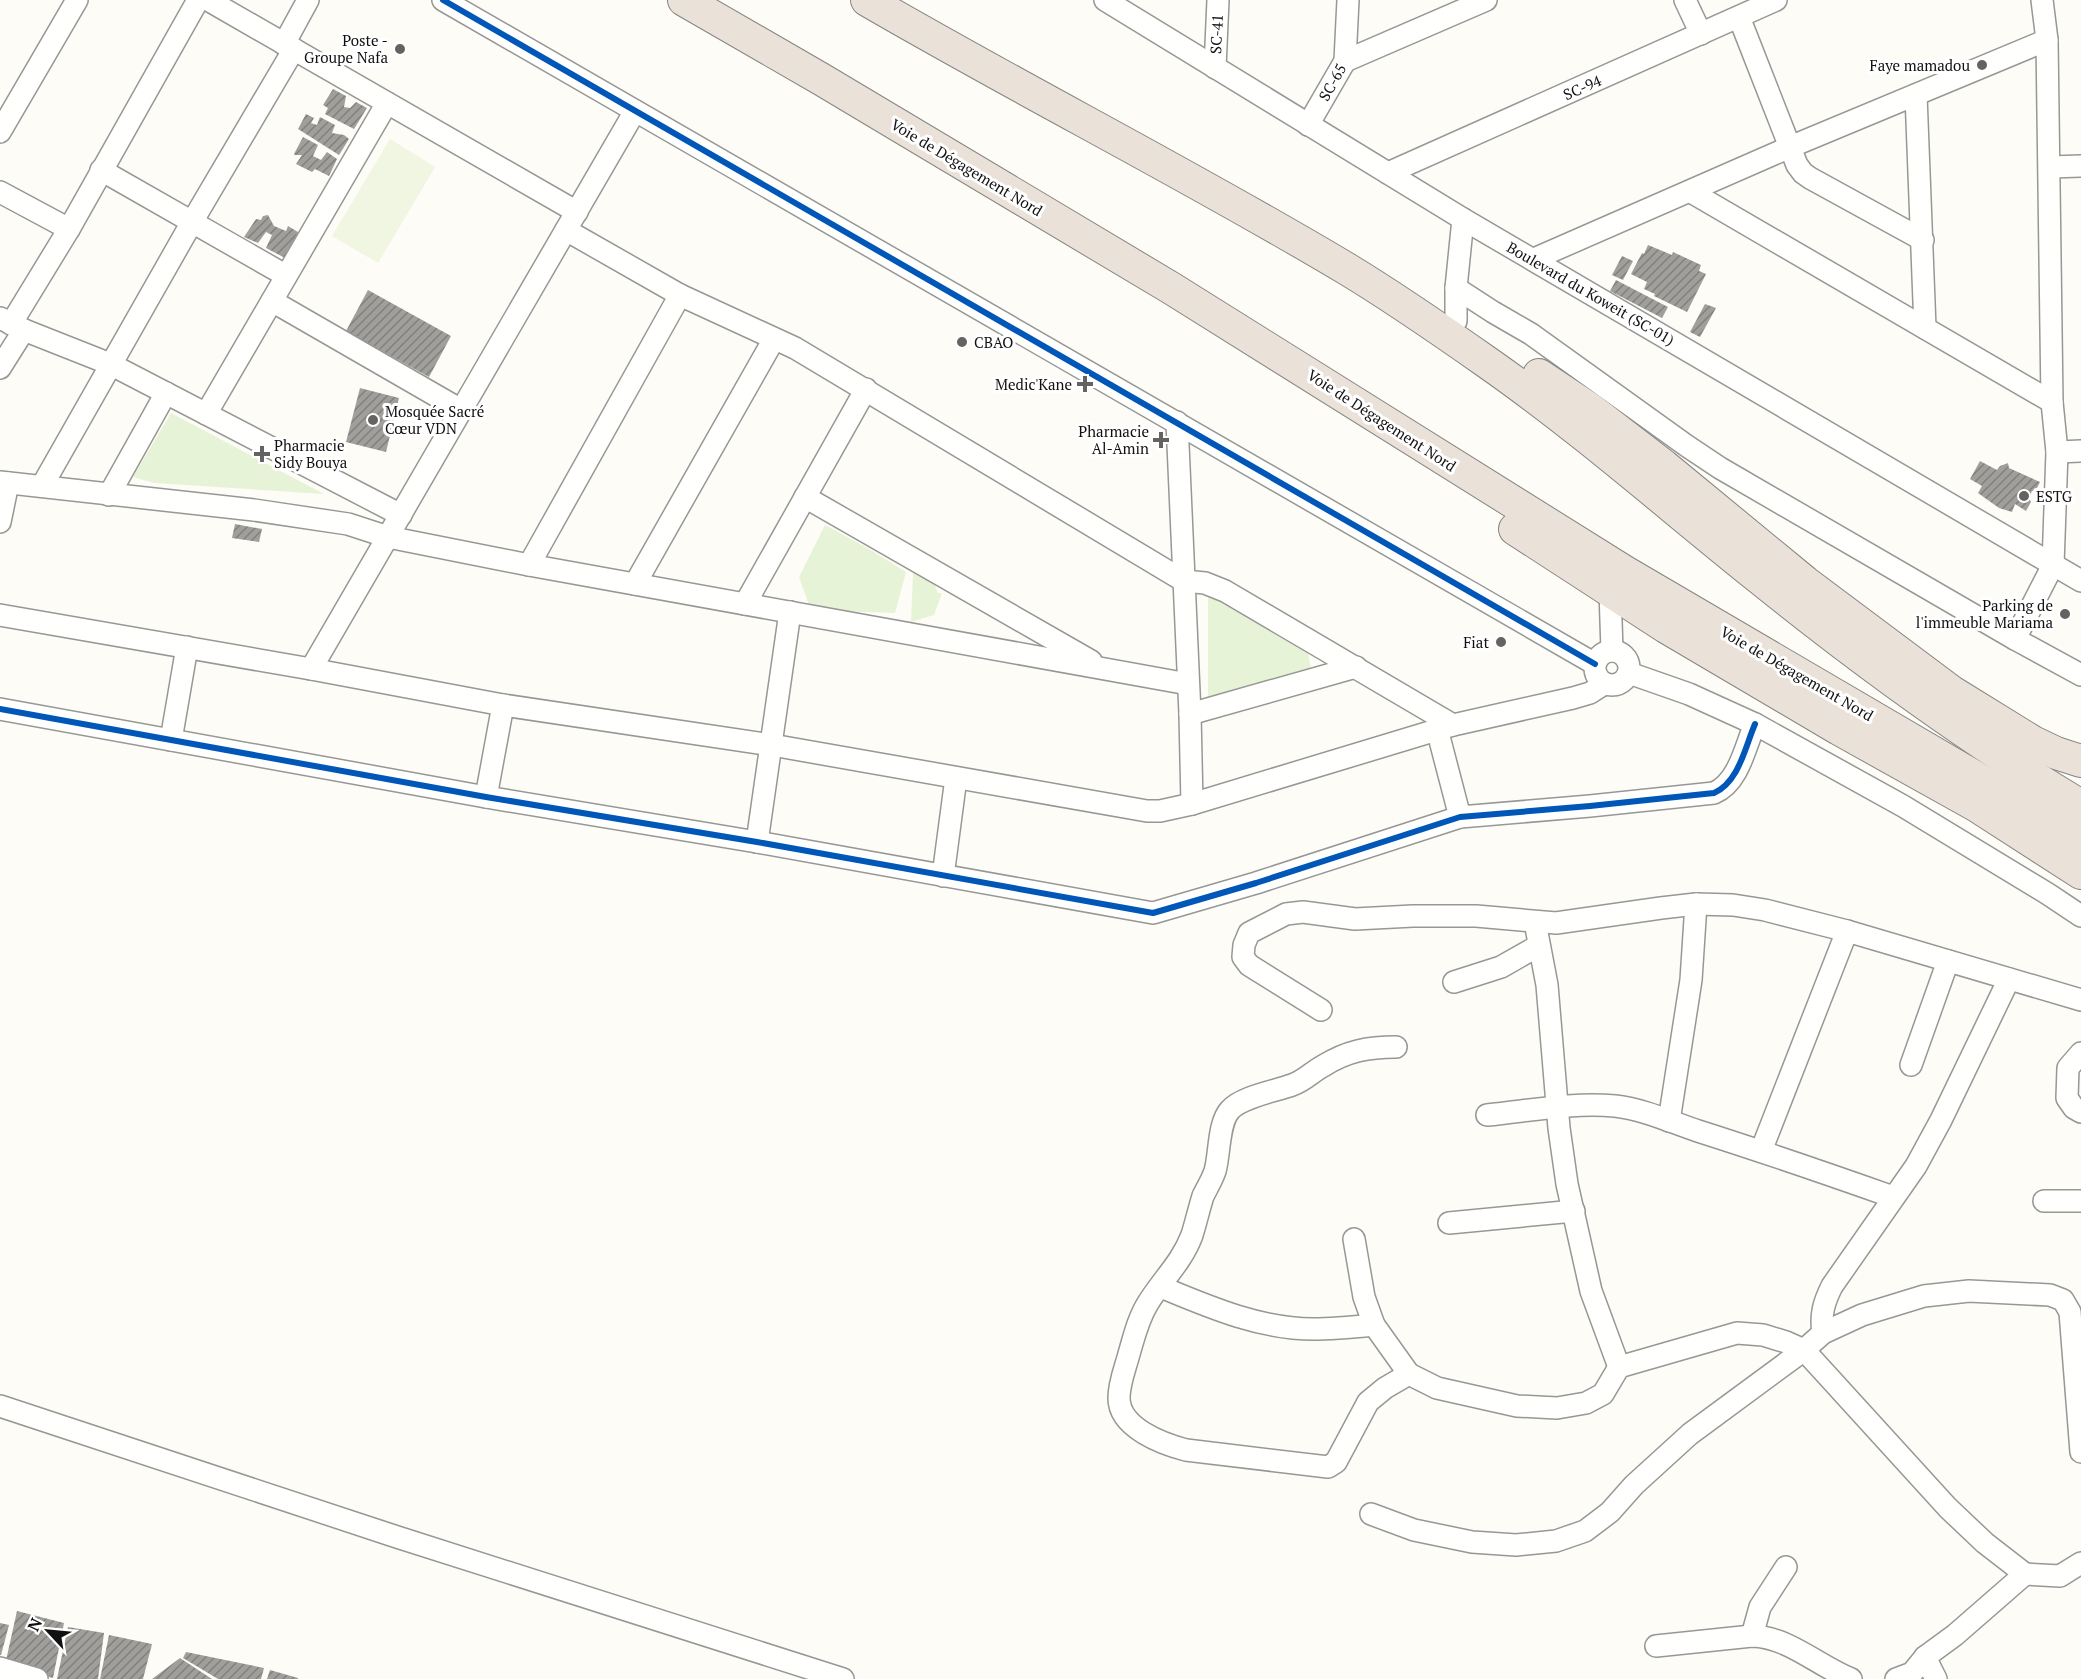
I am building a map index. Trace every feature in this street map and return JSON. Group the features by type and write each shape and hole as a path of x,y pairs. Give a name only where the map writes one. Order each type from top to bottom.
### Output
{"highway":[{"name":"Voie de Dégagement Nord","path":"684,0 822,79 1171,288 1618,581 2081,839"},
{"path":"867,0 964,57 1247,211 1349,270 1431,323 1544,402 1833,637 1942,718 2081,806"},
{"path":"1247,211 1308,235 1364,265 1456,321 1590,409 1664,465 1805,582 1952,692 2033,742 2081,761"},
{"path":"1618,581 1666,627 1839,729 1977,806 2081,873"}],"street":[{"path":"0,132 77,0"},
{"path":"0,368 12,324 69,229 198,0"},
{"path":"208,0 577,212"},
{"path":"42,486 289,47 308,0"},
{"path":"443,0 1595,664"},
{"name":"Boulevard du Koweit (SC-01)","path":"1105,0 1463,219 2081,581"},
{"name":"SC-41","path":"1215,68 1218,0"},
{"name":"SC-65","path":"1308,125 1346,61 1348,0"},
{"path":"1346,61 1486,0"},
{"path":"1685,0 1701,33"},
{"name":"SC-94","path":"1388,173 1776,0"},
{"path":"2015,639 2053,565 2057,452 2052,402 2047,40 2042,0"},
{"path":"1739,17 1797,165 1803,173 1923,240"},
{"path":"1534,259 1790,147 2047,40"},
{"path":"1916,95 1923,240 1924,328"},
{"path":"206,414 387,103"},
{"path":"311,669 635,111"},
{"path":"2050,167 2081,166"},
{"path":"101,170 285,275"},
{"path":"0,192 69,229"},
{"path":"1690,192 2052,402"},
{"path":"1456,321 1456,288 1463,219"},
{"path":"566,230 680,295 795,348 1184,581 1205,583 1226,591 1356,668 1445,727 1460,817"},
{"path":"1456,288 1531,334 1720,468 2081,675"},
{"path":"529,565 680,295"},
{"path":"272,300 461,410"},
{"path":"12,324 110,364 401,515"},
{"path":"635,584 774,339"},
{"path":"745,604 866,389"},
{"path":"109,495 166,393"},
{"path":"1177,422 1192,804"},
{"path":"2057,452 2081,451"},
{"path":"0,522 4,483 266,512 348,524 388,537 529,565 1188,684"},
{"path":"805,497 1104,668"},
{"path":"1612,651 1618,581"},
{"path":"757,842 790,612"},
{"path":"0,615 503,705 772,745 1140,810 1160,811 1192,804 1445,727 1573,698 1590,693 1604,684"},
{"path":"171,740 187,647"},
{"path":"1612,651 1626,658 1629,673 1625,680 1611,686 1598,679 1595,664 1605,652 1612,651"},
{"path":"1190,714 1356,668"},
{"path":"1629,673 1689,694 1755,724 1903,806 2081,916"},
{"path":"486,797 503,705"},
{"path":"0,710 1153,913 1256,883 1460,817 1714,793 1725,789 1732,780 1755,724"},
{"path":"943,876 956,778"},
{"path":"1669,1121 1691,980 1696,904"},
{"path":"1321,1010 1249,965 1243,957 1244,945 1249,933 1286,914 1303,912 1355,919 1476,916 1556,923 1696,904 1733,905 1765,910 1847,930 2081,1000"},
{"path":"1535,922 1547,985 1567,1184 1591,1291 1619,1367"},
{"path":"1761,1151 1847,930"},
{"path":"1454,981 1501,967 1538,946"},
{"path":"1911,1065 1948,961"},
{"path":"1823,1333 1821,1319 1824,1303 1832,1286 1916,1166 1941,1120 2009,979"},
{"path":"1396,1047 1370,1047 1346,1054 1324,1065 1304,1080 1230,1109 1223,1122 1214,1175 1204,1195 1191,1237 1178,1262 1148,1303 1138,1322 1120,1384 1119,1401 1126,1419 1141,1432 1165,1445 1186,1450 1328,1467 1336,1462 1368,1402 1385,1388 1409,1374"},
{"path":"2081,1053 2068,1068 2067,1098 2074,1108 2081,1112"},
{"path":"1487,1115 1558,1106 1614,1106 1639,1111 1893,1197"},
{"path":"2044,1201 2081,1201"},
{"path":"1449,1224 1574,1211"},
{"path":"1354,1239 1364,1297 1374,1325 1409,1374 1437,1388 1517,1406 1557,1408 1586,1403 1603,1394 1619,1367 1737,1333 1763,1335 1804,1350 1948,1508 1985,1543 2025,1575 2060,1576 2081,1563"},
{"path":"1161,1287 1218,1311 1279,1326 1311,1329 1374,1325"},
{"path":"1371,1514 1414,1530 1473,1542 1516,1545 1556,1540 1585,1532 1610,1512 1634,1485 1690,1434 1804,1350 1823,1333 1862,1315 1924,1296 1969,1291 2050,1295 2063,1300 2070,1312 2079,1390 2081,1452"},
{"path":"0,1406 386,1533 843,1679"},
{"path":"1752,1636 1760,1607 1786,1567"},
{"path":"1896,1679 1912,1673 1925,1658 2025,1575"},
{"path":"1656,1646 1752,1636 1766,1637 1778,1640 1835,1673 1851,1679"},
{"path":"1925,1658 1936,1679"},
{"path":"0,1668 37,1679"}],"green space":[{"path":"390,139 435,167 378,263 332,236"},
{"path":"171,413 324,494 154,483 133,477"},
{"path":"825,525 906,572 895,613 838,611 809,605 799,577"},
{"path":"913,573 932,579 938,593 942,593 934,615 911,622"},
{"path":"1208,593 1307,647 1311,670 1208,697"}],"building":[{"path":"333,89 346,96 344,107 350,108 356,102 367,108 354,129 325,114 328,108 323,105"},
{"path":"306,114 314,118 311,123 317,125 320,117 335,125 332,133 344,135 349,139 339,155 298,129"},
{"path":"303,137 318,145 313,156 321,160 327,152 337,159 329,176 315,169 312,172 296,164 302,155 294,154"},
{"path":"268,215 274,226 286,231 288,226 298,232 285,258 266,248 272,235 266,232 258,243 244,237 256,219 261,220 263,216"},
{"path":"1648,245 1672,255 1673,252 1701,265 1699,271 1706,274 1687,312 1654,296 1655,294 1644,289 1647,282 1631,274"},
{"path":"1622,256 1633,261 1623,280 1612,275"},
{"path":"1616,280 1668,307 1662,318 1610,291"},
{"path":"368,290 451,336 429,377 346,331"},
{"path":"1705,304 1716,308 1700,337 1690,332"},
{"name":"Mosquée Sacré Cœur VDN","path":"360,388 399,398 386,452 346,442"},
{"path":"1980,461 1997,470 2008,463 2009,468 2040,482 2036,490 2032,491 2029,498 2031,502 2026,511 2015,504 2012,512 1999,508 1978,493 1982,486 1970,479"},
{"path":"235,524 262,529 259,542 232,538"},
{"path":"17,1611 64,1623 53,1678 5,1665"},
{"path":"0,1623 9,1625 1,1655 0,1655"},
{"path":"68,1627 104,1633 98,1679 57,1679"},
{"path":"109,1635 152,1644 143,1679 100,1679"},
{"path":"186,1652 264,1668 261,1679 218,1679 183,1658"},
{"path":"180,1658 212,1679 152,1679"},
{"path":"270,1670 298,1678 298,1679 267,1679"}],"cycle path":[{"path":"443,0 1595,664"},
{"path":"0,709 486,797 757,842 1153,913 1256,883 1460,817 1714,793 1730,781 1755,724"}],"place":[{"name":"Poste - Groupe Nafa","path":"400,49"},
{"name":"Faye mamadou","path":"1982,65"},
{"name":"CBAO","path":"962,342"},
{"name":"Medic'Kane","path":"1085,384"},
{"name":"Mosquée Sacré Cœur VDN","path":"373,420"},
{"name":"Pharmacie Al-Amin","path":"1161,440"},
{"name":"Pharmacie Sidy Bouya","path":"262,454"},
{"name":"ESTG","path":"2024,496"},
{"name":"Parking de l'immeuble Mariama","path":"2065,614"},
{"name":"Fiat","path":"1501,642"}]}
